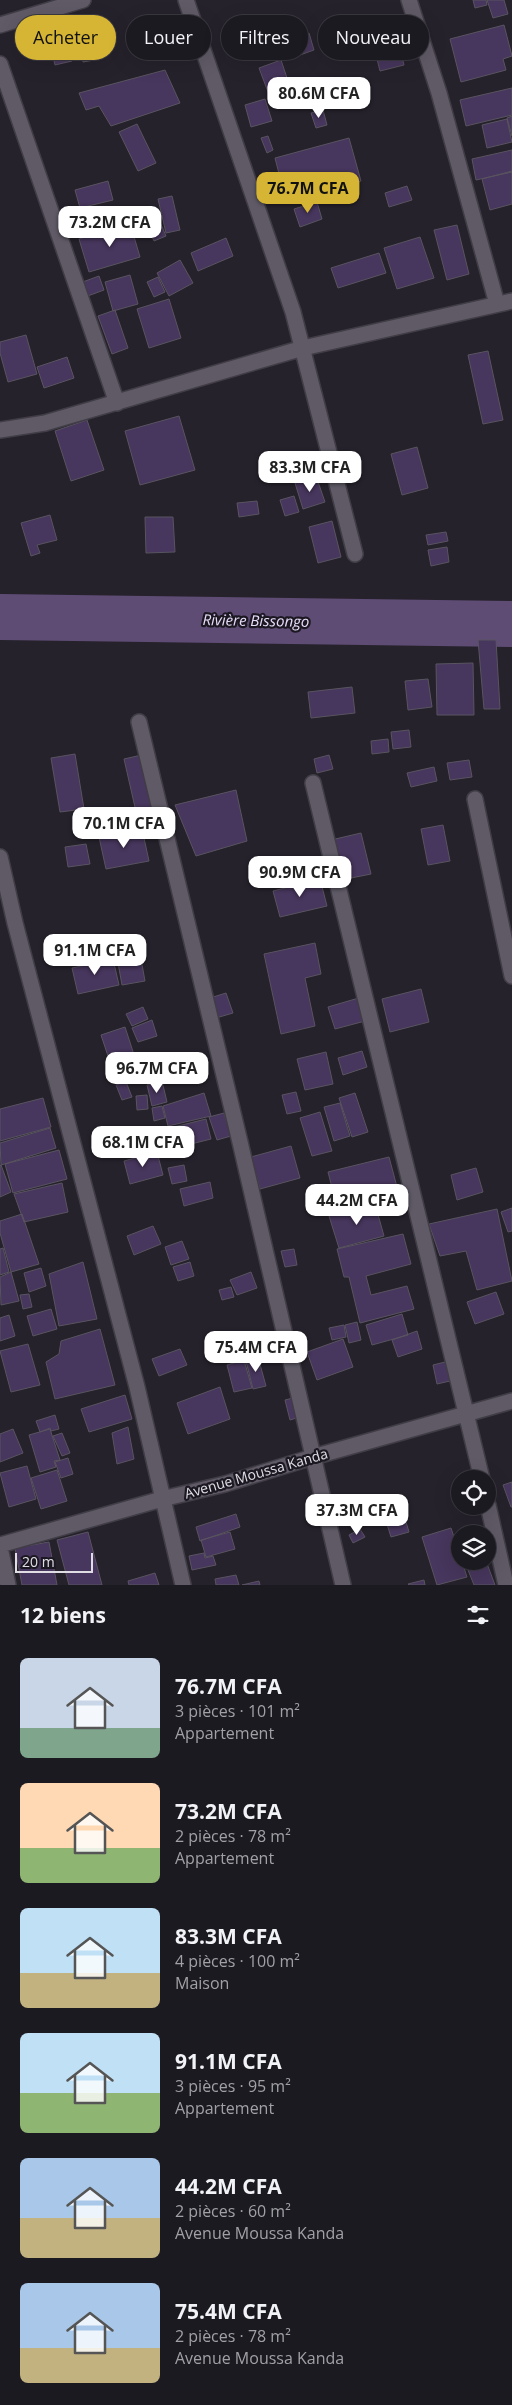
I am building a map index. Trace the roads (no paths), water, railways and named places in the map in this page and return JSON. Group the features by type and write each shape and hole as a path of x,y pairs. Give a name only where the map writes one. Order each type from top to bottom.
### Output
{"street":[{"path":"0,25 83,0"},
{"path":"186,0 270,241 303,348 355,554"},
{"path":"409,0 439,93 497,304"},
{"path":"0,64 117,403"},
{"path":"0,430 45,423 303,348 512,301"},
{"path":"139,722 180,883 342,1585"},
{"path":"313,783 480,1470"},
{"path":"475,799 512,976"},
{"path":"0,857 137,1387 183,1585"},
{"name":"Avenue Moussa Kanda","path":"0,1546 162,1499 225,1484 313,1456 512,1401"},
{"path":"490,1515 506,1585"},
{"path":"0,1546 8,1585"}],"waterway":[{"name":"Rivière Bissongo","path":"0,617 512,624"}]}
